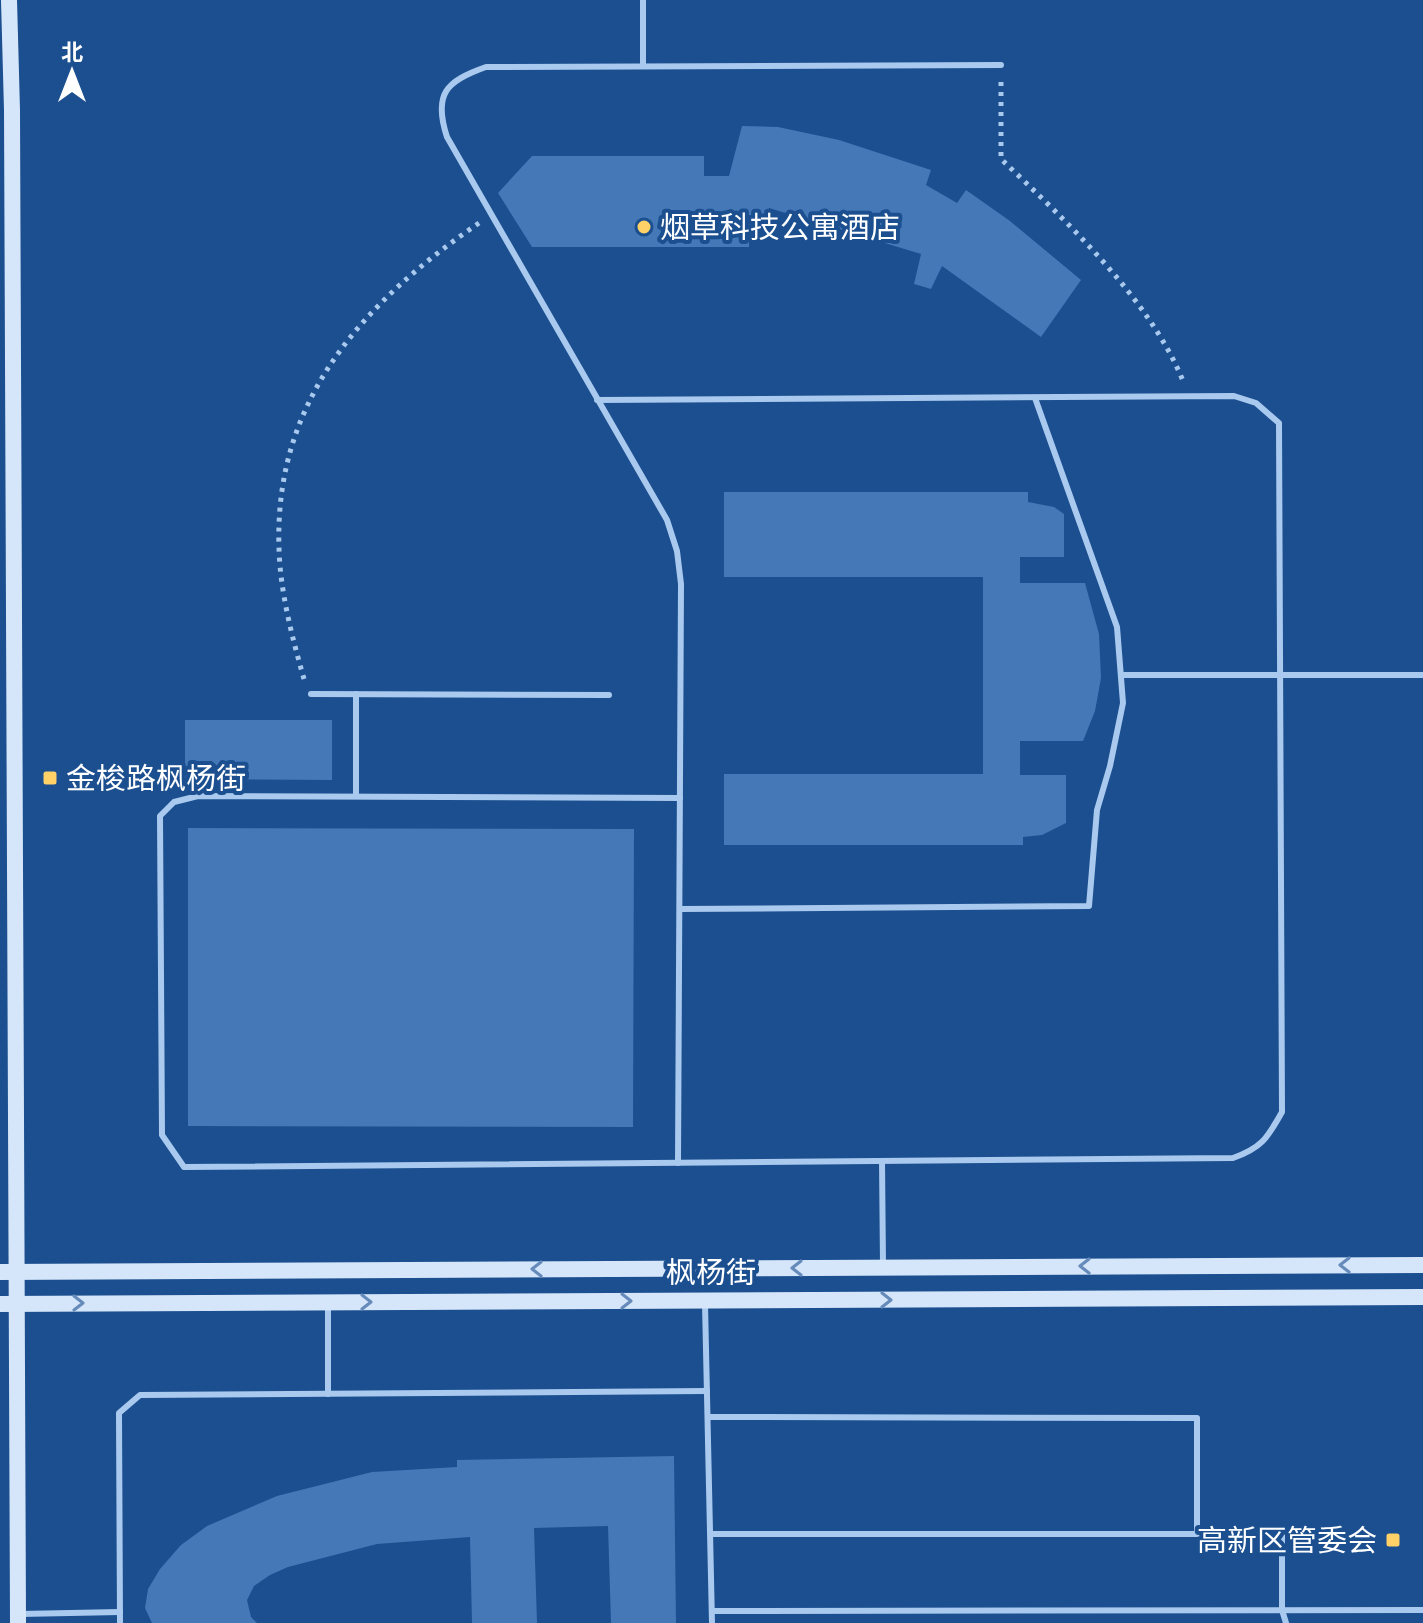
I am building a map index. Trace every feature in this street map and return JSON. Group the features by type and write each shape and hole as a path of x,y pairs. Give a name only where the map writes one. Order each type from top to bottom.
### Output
{"street":[{"path":"9,0 12,110 8,1304 18,1618"},
{"name":"枫杨街","path":"8,1272 1423,1265"},
{"name":"枫杨街","path":"8,1304 1423,1297"}],"lane":[{"path":"643,0 643,66"},
{"path":"678,1163 681,584 677,551 667,520 447,137 441,103 445,89 463,75 486,67 1001,65"},
{"path":"597,400 1234,396 1256,403 1279,423 1282,1112 1271,1132 1253,1151 1233,1158 184,1167 162,1135 160,816 174,802 198,796 680,798"},
{"path":"680,909 1089,906 1093,831 1123,703 1117,627 1035,398"},
{"path":"1122,675 1423,675"},
{"path":"311,694 609,695"},
{"path":"356,694 356,796"},
{"path":"882,1161 883,1268"},
{"path":"705,1300 712,1623"},
{"path":"328,1302 328,1394"},
{"path":"120,1623 119,1413 140,1395 707,1391"},
{"path":"708,1417 1197,1418 1197,1534"},
{"path":"711,1534 1282,1534 1282,1610 1286,1623"},
{"path":"712,1611 1423,1610"},
{"path":"18,1618 120,1612"}],"path":[{"path":"1001,65 1001,159 1084,240 1114,276 1157,335 1179,371 1189,397"},
{"path":"311,694 304,678 288,612 279,549 281,502 293,446 310,396 366,316 431,256 491,215"}],"building":[{"name":"烟草科技公寓酒店","path":"742,126 778,127 839,140 931,170 926,185 957,203 966,190 1010,221 1081,280 1041,337 942,266 931,289 914,284 921,254 769,208 769,234 749,234 749,247 532,247 498,193 532,156 704,156 704,176 729,176"},
{"path":"724,492 1028,492 1028,502 1054,507 1064,514 1064,557 1020,557 1020,583 1085,583 1099,634 1101,678 1095,711 1083,741 1020,741 1020,775 1066,775 1066,823 1042,835 1023,837 1023,845 724,845 724,774 983,774 983,577 724,577"},
{"path":"185,720 332,720 332,780 185,779"},
{"path":"188,828 634,829 633,1127 188,1126"},
{"path":"674,1456 676,1623 611,1623 608,1526 534,1528 537,1623 472,1623 470,1537 377,1544 288,1567 254,1586 247,1600 251,1617 257,1623 152,1623 145,1608 148,1589 160,1569 181,1545 207,1526 277,1496 372,1472 457,1467 457,1460"}],"place":[{"name":"烟草科技公寓酒店","path":"644,227"},
{"name":"金梭路枫杨街","path":"50,778"},
{"name":"高新区管委会","path":"1393,1540"}]}
